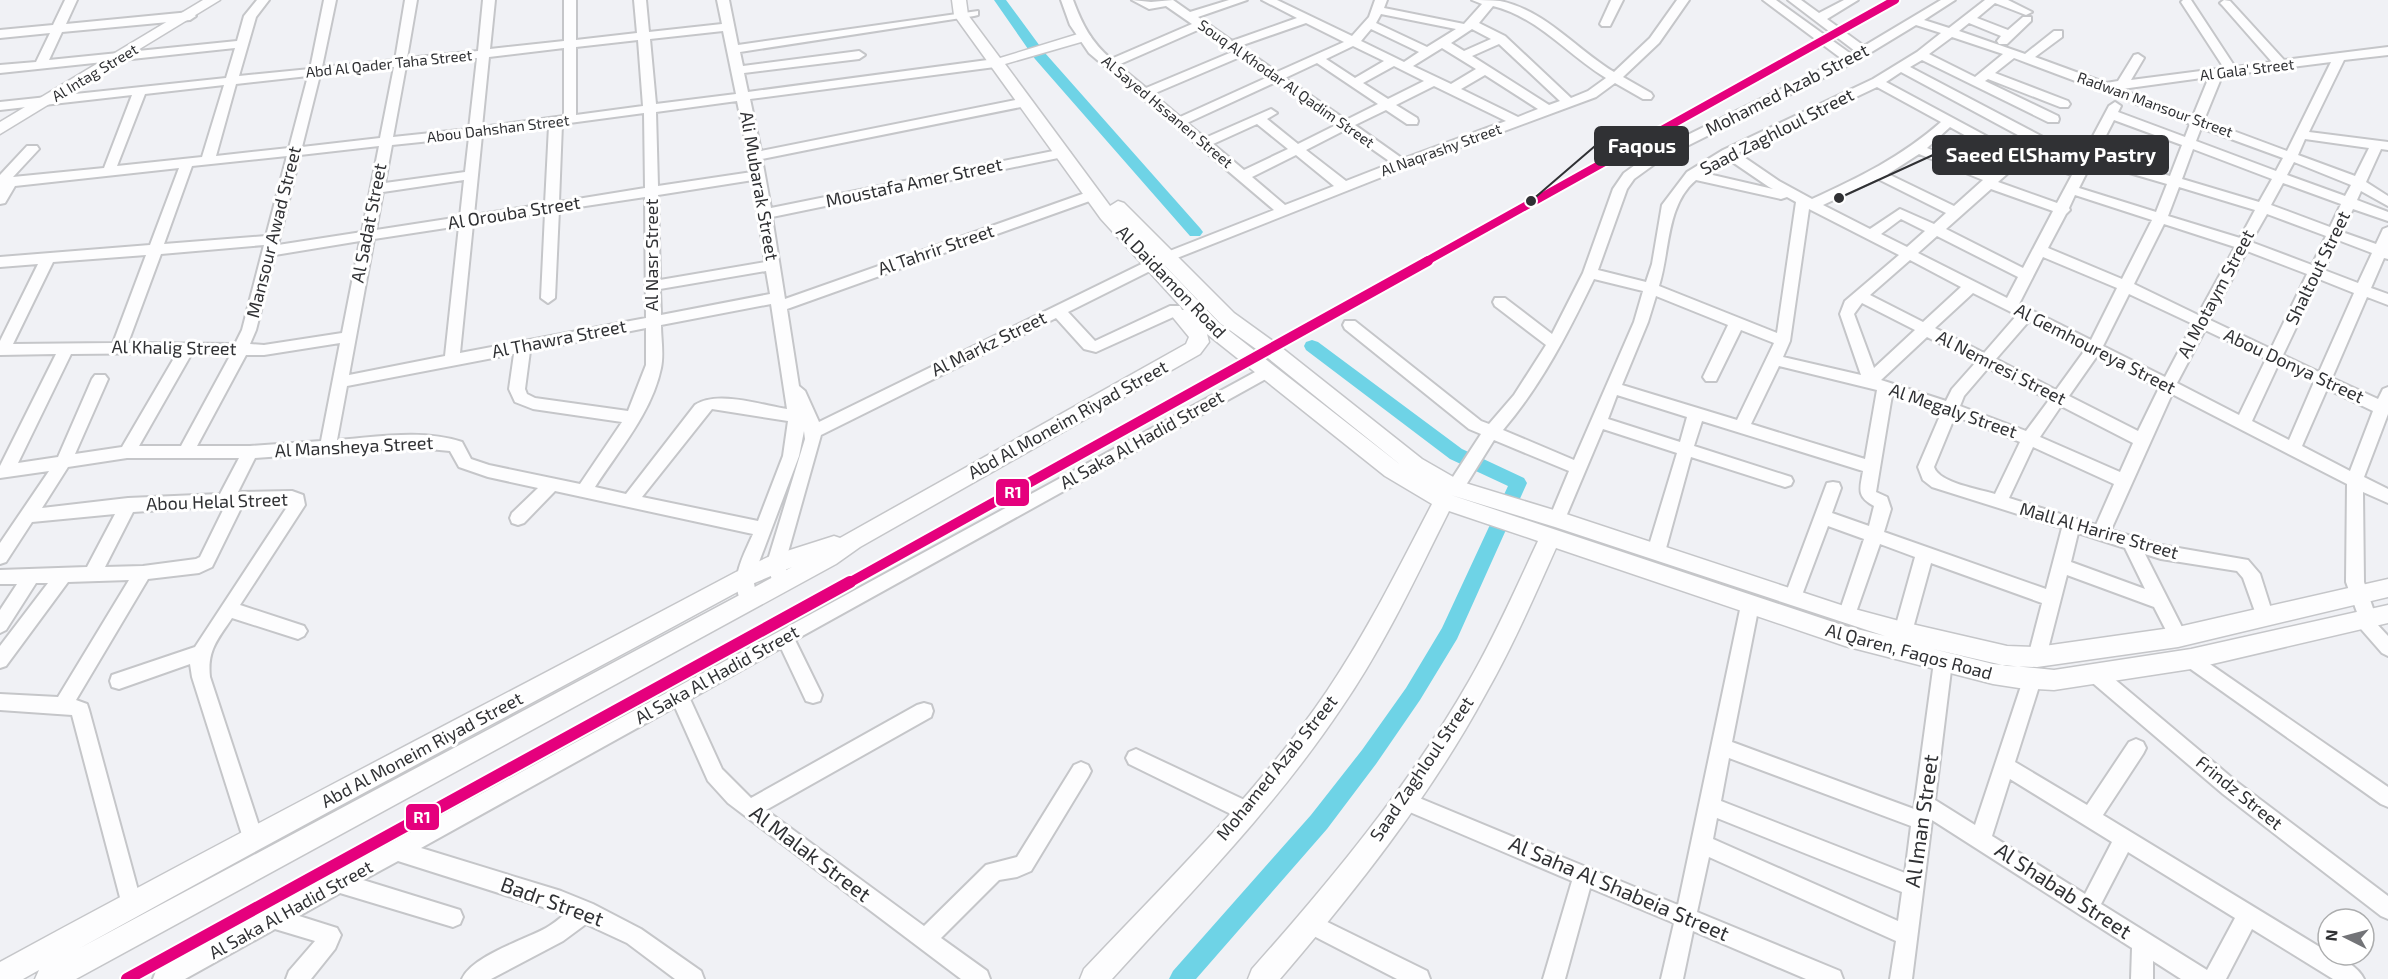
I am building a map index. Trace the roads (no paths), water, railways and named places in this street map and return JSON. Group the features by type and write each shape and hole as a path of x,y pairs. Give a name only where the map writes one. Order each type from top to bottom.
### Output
{"main road":[{"name":"Al Intag Street","path":"0,129 213,0"},
{"name":"Al Intag Street","path":"190,16 224,0"},
{"name":"Al Daidamon Road","path":"964,8 1038,98 1114,213 1152,264 1218,334 1268,371 1346,421"},
{"path":"1006,60 1083,37"},
{"name":"Al Daidamon Road","path":"1006,60 1026,102 1093,195 1114,213"},
{"name":"Al Daidamon Road","path":"1152,264 1264,344 1407,480 1459,493"},
{"name":"Abd Al Moneim Riyad Street","path":"0,977 53,968 746,588 852,541 1193,349 1199,342 1198,335 1175,310 1152,264"},
{"name":"Al Qaren, Faqos Road","path":"1459,493 1750,605 1845,636 1993,674 2032,680 2054,680 2191,659 2373,618"},
{"name":"Mohamed Azab Street","path":"1094,979 1246,811 1308,736 1335,699 1459,493"},
{"name":"Al Qaren, Faqos Road","path":"1542,525 1656,552 1847,616 1903,632 1992,653 2037,657 2178,637 2264,615 2388,588"},
{"name":"Saad Zaghloul Street","path":"1262,979 1311,924 1405,801 1476,690 1504,636 1542,525"},
{"name":"Abd Al Moneim Riyad Street","path":"53,968 132,905 253,838 415,768"}],"street":[{"path":"41,65 71,0"},
{"path":"208,160 250,16 263,0"},
{"name":"Mansour Awad Street","path":"186,452 241,349 255,311 269,245 315,72 330,0"},
{"name":"Al Sadat Street","path":"328,446 411,0"},
{"path":"452,360 489,0"},
{"path":"548,298 552,207 570,44 570,0"},
{"name":"Al Nasr Street","path":"584,491 631,417 652,376 655,357 652,320 650,110 640,0"},
{"name":"Ali Mubarak Street","path":"723,0 759,175 790,373"},
{"name":"Souq Al Khodar Al Qadim Street","path":"1138,0 1149,6 1168,2 1402,164"},
{"path":"1190,16 1241,0"},
{"path":"1268,0 1518,122"},
{"path":"1478,0 1515,8 1534,17 1583,57 1647,96"},
{"path":"1606,24 1617,0"},
{"name":"Al Naqrashy Street","path":"1152,264 1402,164 1592,94 1616,78 1645,53 1673,19 1683,0"},
{"path":"1769,0 1858,56"},
{"path":"1794,0 1858,56"},
{"path":"1818,19 1852,0"},
{"name":"Mohamed Azab Street","path":"1459,493 1487,438 1520,399 1555,344 1590,273 1620,189 1629,176 1642,164 1858,56 1949,0"},
{"name":"Saad Zaghloul Street","path":"1542,525 1578,468 1653,290 1670,205 1675,194 1692,175 1728,153 1876,82 1921,55 1992,0"},
{"path":"1995,47 2027,16 1998,0"},
{"name":"Al Sayed Hssanen Street","path":"1069,1 1083,37 1110,64 1284,211"},
{"path":"1354,83 1428,52 1469,26 1491,1"},
{"path":"2187,2 2232,71"},
{"path":"2226,3 2281,65"},
{"path":"1179,122 1353,42 1370,24 1380,5 1429,20 1469,26 1501,39 1569,103"},
{"path":"734,49 856,31 964,8"},
{"path":"0,34 190,16"},
{"path":"1967,18 2009,35"},
{"path":"1145,93 1237,48 1306,19"},
{"path":"1381,55 1429,20"},
{"name":"Radwan Mansour Street","path":"1916,21 2106,87 2122,89 2358,183 2388,202"},
{"path":"1110,64 1202,24"},
{"path":"1370,24 1428,52"},
{"name":"Abd Al Qader Taha Street","path":"0,106 729,27"},
{"path":"856,31 862,81"},
{"path":"2027,58 2058,34"},
{"path":"1462,56 1501,39"},
{"path":"1443,43 1548,110"},
{"path":"0,69 243,44"},
{"name":"Al Gala' Street","path":"2122,89 2232,71 2388,51"},
{"path":"1958,98 2012,53"},
{"path":"738,70 859,54"},
{"path":"1921,55 1982,78 2021,88 2064,104"},
{"path":"1317,58 1412,121"},
{"path":"2010,307 2041,251 2138,58"},
{"name":"Al Motaym Street","path":"2101,533 2168,387 2242,244 2303,135 2339,58"},
{"name":"Abou Dahshan Street","path":"3,183 475,132 1006,60"},
{"path":"1900,67 2038,140 2262,207 2384,252"},
{"path":"1452,89 1484,70"},
{"path":"1999,502 2030,438 2094,349 2126,286 2160,218 2216,74"},
{"path":"1982,78 2053,119"},
{"path":"2021,88 2033,78"},
{"path":"1243,176 1434,81"},
{"path":"1876,82 1949,122 2019,156 2080,173"},
{"path":"109,171 140,91"},
{"path":"755,156 1026,102"},
{"path":"1204,143 1271,112"},
{"path":"2111,114 2388,217"},
{"path":"1258,118 1344,187"},
{"path":"1742,427 1783,341 1807,202 1878,174 1918,149 1949,122"},
{"path":"2303,135 2382,145"},
{"path":"1847,616 1883,506 1868,493 1872,467 1875,383 1847,314 1850,305 2038,140"},
{"name":"Shaltout Street","path":"2243,423 2358,183 2382,145"},
{"path":"0,200 3,183 32,149"},
{"path":"1918,149 2062,210"},
{"name":"Moustafa Amer Street","path":"765,214 1063,153"},
{"name":"Al Gemhoureya Street","path":"1728,153 1774,184 1906,254 2388,497"},
{"path":"119,347 187,163"},
{"path":"1878,174 1955,212"},
{"path":"376,189 471,175"},
{"name":"Al Orouba Street","path":"0,262 155,249 269,245 366,236 759,175"},
{"name":"Al Gemhoureya Street","path":"1692,175 1807,202"},
{"path":"2072,190 2242,244 2388,300"},
{"name":"Al Tahrir Street","path":"779,301 1093,195"},
{"path":"1871,235 1900,213 2028,276"},
{"path":"2293,449 2362,290 2384,252 2388,232"},
{"name":"Abou Donya Street","path":"2041,251 2126,286 2385,406"},
{"path":"2,350 48,258"},
{"name":"Al Markz Street","path":"813,432 1152,264"},
{"path":"652,286 773,265"},
{"path":"1590,273 1653,290 1783,341"},
{"path":"1875,383 1925,329 1971,286"},
{"name":"Al Nemresi Street","path":"1860,296 2143,441"},
{"name":"Al Thawra Street","path":"340,382 652,320 779,301"},
{"path":"1500,302 1555,344"},
{"path":"1058,310 1089,345 1096,347 1175,310"},
{"path":"1950,408 1957,393 2026,315"},
{"path":"1711,377 1737,322"},
{"path":"1350,325 1487,438 1578,468"},
{"name":"Al Khalig Street","path":"2,350 119,347 241,349 290,347 347,337"},
{"path":"523,346 517,389 521,398 533,403 631,417"},
{"path":"127,452 188,347"},
{"path":"2,472 67,348"},
{"name":"Al Megaly Street","path":"1775,360 1875,383 1950,408 2030,438 2124,481"},
{"name":"Al Saka Al Hadid Street","path":"164,979 1268,371"},
{"path":"746,588 763,529 794,445 795,417 790,373"},
{"path":"778,573 789,513 811,448 813,432 790,373"},
{"path":"0,556 64,462 100,379"},
{"path":"1612,388 1872,467"},
{"path":"630,500 701,409 708,404 718,403 795,417"},
{"path":"2385,406 2355,480 2354,568 2359,596 2388,648"},
{"name":"Mall Al Harire Street","path":"1950,408 1926,467 1929,476 1938,483 2174,555 2242,565 2252,574 2264,615"},
{"path":"1656,552 1696,414"},
{"path":"1599,422 1785,482"},
{"name":"Al Mansheya Street","path":"2,472 127,452 250,452 408,441 449,443 456,446 461,457 472,466 763,529"},
{"path":"0,577 143,573 199,566 207,559 250,452"},
{"path":"518,518 552,484"},
{"path":"1793,598 1833,488"},
{"name":"Abou Helal Street","path":"27,516 128,505 292,497 297,502 201,653"},
{"path":"92,575 128,505"},
{"path":"1823,517 2052,599"},
{"path":"2037,657 2072,524"},
{"path":"2131,543 2178,637"},
{"path":"1903,632 1925,553"},
{"path":"2061,566 2160,602"},
{"path":"63,705 143,573"},
{"path":"0,625 31,576"},
{"path":"0,660 63,576"},
{"path":"1672,979 1710,806 1750,605"},
{"path":"228,609 298,631"},
{"path":"785,638 813,695"},
{"path":"119,681 201,653 199,670 253,838"},
{"path":"2191,659 2388,798"},
{"name":"Al Iman Street","path":"1901,979 1943,662"},
{"name":"Frindz Street","path":"2094,673 2230,788 2388,909"},
{"path":"1981,838 2032,680"},
{"name":"Al Malak Street","path":"679,696 715,775 749,809 979,979"},
{"path":"0,702 63,705 76,707 82,714 132,905"},
{"path":"749,809 924,711"},
{"name":"Al Shabab Street","path":"1721,746 1923,812 1981,838 2200,979"},
{"path":"2090,818 2136,748"},
{"path":"1136,758 1246,811"},
{"path":"2004,765 2353,979"},
{"path":"926,939 993,872 1004,868 1017,869 1024,864 1082,771"},
{"name":"Al Saha Al Shabeia Street","path":"1405,801 1686,916 1832,979"},
{"path":"1710,806 1913,886"},
{"path":"2089,908 2124,839"},
{"path":"1701,844 1907,935"},
{"name":"Badr Street","path":"398,851 585,911 634,936 693,979"},
{"path":"1554,979 1584,875"},
{"path":"340,884 453,916"},
{"path":"473,979 494,965 556,934 585,911"},
{"path":"2214,979 2247,916"},
{"path":"274,919 330,935 328,942 297,979"},
{"path":"1311,924 1419,979"},
{"path":"2142,979 2143,942"}],"waterway":[{"path":"1000,0 1040,56 1195,232"},
{"path":"1181,979 1319,822 1369,757 1413,694 1450,633 1518,483 1456,454 1312,346"}],"place":[{"name":"Saeed ElShamy Pastry","path":"1839,198"},
{"name":"Faqous","path":"1531,201"}]}
